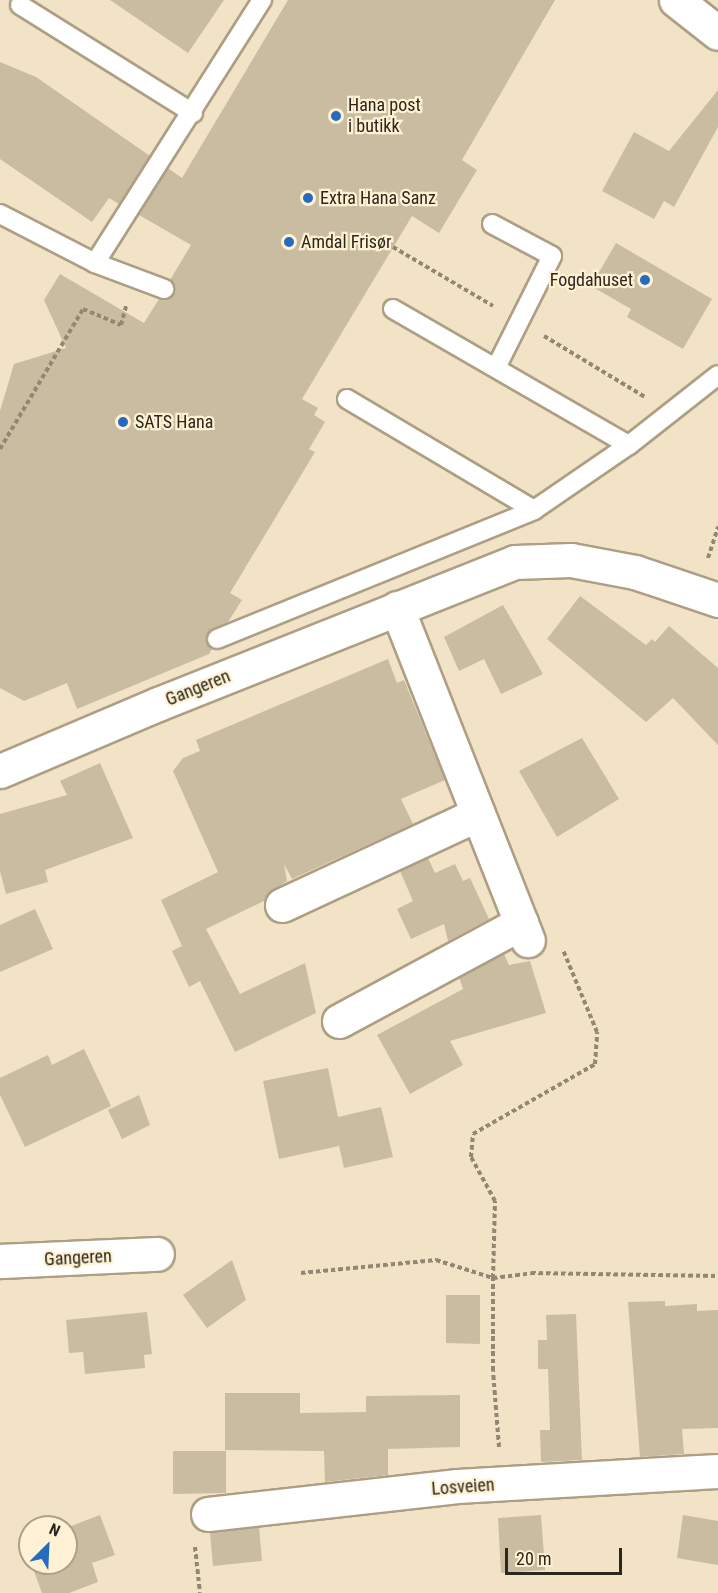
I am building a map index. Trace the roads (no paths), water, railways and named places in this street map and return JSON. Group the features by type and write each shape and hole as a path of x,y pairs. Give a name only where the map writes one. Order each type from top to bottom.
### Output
{"street":[{"path":"676,0 718,33"},
{"path":"694,0 718,14"},
{"name":"Gangeren","path":"0,771 515,562 542,558 635,572 718,600"},
{"path":"339,1020 524,931 397,608"},
{"path":"282,905 478,813"},
{"name":"Gangeren","path":"0,1261 157,1254"},
{"name":"Losveien","path":"208,1514 457,1486 718,1471"}],"lane":[{"path":"95,263 193,113 262,0"},
{"path":"20,5 193,113"},
{"path":"0,214 95,263 133,275 164,289"},
{"path":"492,224 552,256 522,322 496,368"},
{"path":"393,309 629,445"},
{"path":"217,639 534,510 629,445 718,375"},
{"path":"347,399 534,510"}],"place":[{"name":"Hana post i butikk","path":"336,116"},
{"name":"Extra Hana Sanz","path":"308,198"},
{"name":"Amdal Frisør","path":"289,242"},
{"name":"Fogdahuset","path":"645,280"},
{"name":"SATS Hana","path":"123,422"}]}
